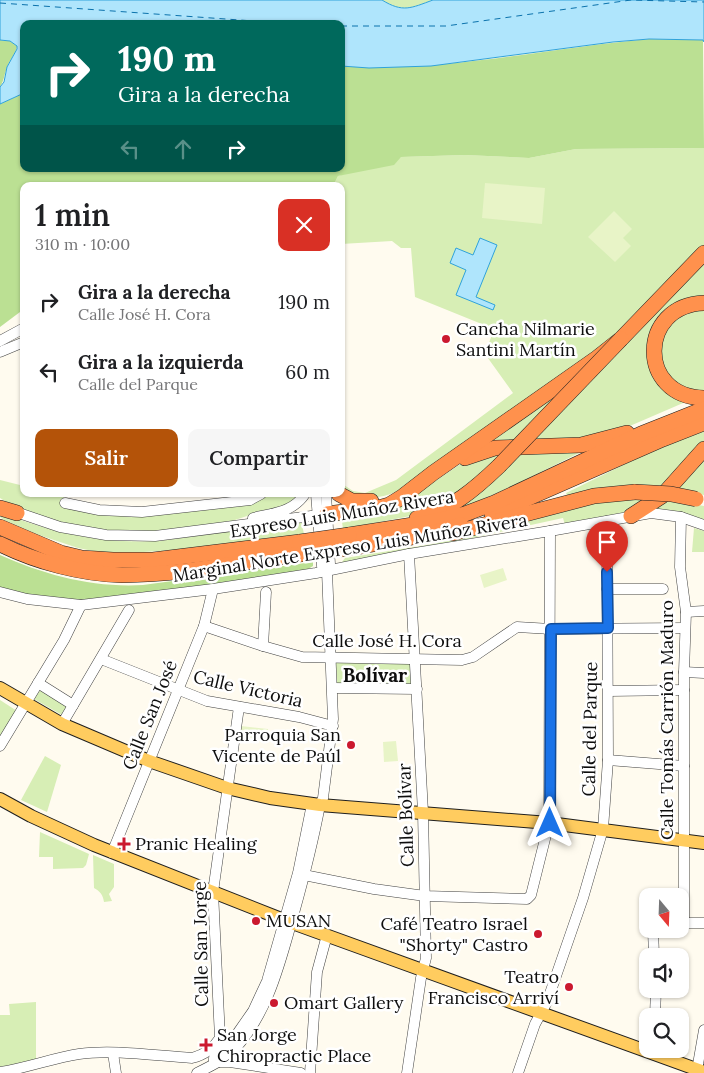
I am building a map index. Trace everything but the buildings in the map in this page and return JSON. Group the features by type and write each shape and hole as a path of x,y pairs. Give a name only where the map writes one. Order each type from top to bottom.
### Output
{"highway":[{"path":"390,530 458,500 476,488 704,253"},
{"path":"704,303 680,308 663,322 657,332 655,343 655,360 660,374 668,386 680,394 704,398"},
{"path":"323,515 389,505 572,377 621,339"},
{"name":"Expreso Luis Muñoz Rivera","path":"349,542 390,530 465,514 494,503 683,416 704,409"},
{"path":"344,497 359,501 402,497 414,492 460,461 483,451 495,448 581,445 626,434 664,420 683,416"},
{"name":"Expreso Luis Muñoz Rivera","path":"0,527 61,553 82,558 113,560 153,560 300,548 429,534 454,528 497,512 662,439 704,424"},
{"path":"631,516 662,496 704,449"},
{"path":"429,534 446,535 594,496 635,492 671,494 700,500"},
{"path":"0,508 17,513"},
{"name":"Expreso Luis Muñoz Rivera","path":"4,547 62,566 88,572 121,575 165,572 300,548"}],"main road":[{"path":"0,688 62,724 149,761 227,788 270,798 316,805 550,823 704,843"},
{"path":"0,799 31,816 112,853 423,971 639,1047"},
{"path":"668,1058 701,1071"}],"street":[{"path":"0,352 16,338"},
{"path":"65,502 99,510 142,512 250,500 255,497"},
{"path":"230,527 255,517 290,509 302,497"},
{"path":"201,1072 228,1055 244,1038 259,1015 274,983 298,873 316,805 323,798 333,726 333,688 326,571 330,564 323,515 317,497"},
{"path":"323,515 326,497"},
{"path":"0,503 17,513 60,527 106,535 155,536 323,515"},
{"name":"Marginal Norte Expreso Luis Muñoz Rivera","path":"0,592 27,600 80,605 213,589 326,571 409,554 651,513 681,517 704,525"},
{"name":"Calle Tomás Carrión Maduro","path":"681,517 680,567 686,612 684,672 685,833 683,840 682,888"},
{"name":"Calle del Parque","path":"518,1073 546,1002 583,898 603,829 608,760 609,691 607,521"},
{"path":"304,875 374,889 425,896 527,899 531,895 550,823 550,531"},
{"name":"Calle Bolívar","path":"407,1073 426,958 423,812 409,554"},
{"name":"Calle San José","path":"112,853 204,626 213,589"},
{"path":"607,589 663,589"},
{"path":"263,646 266,592"},
{"path":"0,746 64,640 80,605"},
{"path":"62,724 129,610"},
{"path":"686,612 704,611"},
{"name":"Calle José H. Cora","path":"204,626 302,657 462,660 473,657 516,627 551,629 685,628"},
{"name":"Calle Victoria","path":"101,660 207,701 300,717 333,726"},
{"path":"684,672 704,673"},
{"path":"38,683 73,705"},
{"path":"333,688 417,688"},
{"path":"609,691 684,690"},
{"name":"Calle San Jorge","path":"113,1053 192,1058 203,1055 220,1038 213,892 239,706"},
{"path":"608,760 684,766"},
{"path":"288,921 304,875 316,805"},
{"path":"689,923 704,923"},
{"path":"310,1073 317,972 327,935"},
{"path":"701,1071 704,1030"},
{"path":"0,1072 18,1071 80,1054 113,1053 116,1073"},
{"path":"214,1063 230,1062 301,1073"}],"green space":[{"path":"382,0 433,0 402,8"},
{"path":"649,39 703,40 704,148 576,149 529,158 465,155 401,157 394,165 338,176 335,182 20,182 20,312 0,327 0,104 20,95 20,172 345,172 345,66 419,66 457,63"},
{"path":"0,40 10,41 17,46 0,87"},
{"path":"704,148 704,246 609,342 410,486 391,494 376,497 361,496 345,490 345,486 353,491 365,493 396,480 513,393 485,354 494,329 415,297 411,248 401,248 392,241 345,244 345,182 335,182 338,176 401,157 465,155 529,158 576,149"},
{"path":"485,183 545,188 542,224 482,218"},
{"path":"614,211 632,229 623,238 631,246 615,262 588,237"},
{"path":"704,259 704,394 602,438 527,444"},
{"path":"567,387 516,443 484,447 486,440"},
{"path":"704,430 704,444 665,488 568,498 566,493 660,447"},
{"path":"521,450 583,451 515,485 455,511"},
{"path":"506,451 471,487 416,515 343,529 342,522 337,518 406,501 465,461"},
{"path":"704,454 704,495 674,489"},
{"path":"0,480 20,485 20,497 64,497 63,506 66,508 96,514 151,516 234,506 256,501 264,497 297,497 289,505 232,521 172,530 123,533 71,525 43,517 0,498"},
{"path":"654,498 626,512 565,525 563,518 413,551 343,564 342,562 345,558 433,544 588,503"},
{"path":"664,499 704,506 704,522 651,509"},
{"path":"0,512 39,526 78,536 118,541 159,541 307,522 302,525 304,534 190,549 128,553 98,552 78,548 39,535 4,520 0,517"},
{"path":"694,528 704,531 704,552 692,552"},
{"path":"0,555 34,569 70,579 124,585 143,585 313,562 313,566 305,571 119,598 77,602 48,599 0,588"},
{"path":"503,568 507,580 484,588 480,575"},
{"path":"336,662 411,663 411,686 337,684"},
{"path":"41,689 67,706 62,715 34,699"},
{"path":"0,700 17,711 0,740"},
{"path":"241,726 268,729 267,740 239,736"},
{"path":"396,741 398,761 384,762 383,742"},
{"path":"45,756 61,765 47,812 21,800"},
{"path":"40,832 89,854 86,865 83,868 53,869 53,857 39,857"},
{"path":"93,855 114,864 114,887 109,894 112,901 104,902 101,894 94,888"},
{"path":"36,1002 36,1061 0,1067 0,1015 10,1015 9,1004"}],"water":[{"path":"0,0 382,0 396,7 407,8 433,0 704,0 704,42 703,40 649,39 431,66 369,68 345,66 345,20 20,20 20,95 0,104 0,87 4,82 7,67 17,46 10,41 0,40"},
{"path":"480,238 497,245 476,297 495,305 493,310 456,295 466,270 450,263 456,248 473,255"}],"ferry route":[{"path":"345,26 446,26 631,0 704,2"},
{"path":"0,3 240,20"}],"place":[{"name":"Cancha Nilmarie Santini Martín","path":"446,339"},
{"name":"Parroquia San Vicente de Paúl","path":"351,745"},
{"name":"Pranic Healing","path":"124,844"},
{"name":"MUSAN","path":"256,921"},
{"name":"Café Teatro Israel \"Shorty\" Castro","path":"538,934"},
{"name":"Teatro Francisco Arriví","path":"569,987"},
{"name":"Omart Gallery","path":"274,1003"},
{"name":"San Jorge Chiropractic Place","path":"206,1045"}],"district":[{"name":"Bolívar","path":"375,675"}],"route":[{"path":"550,823 551,629 608,628 607,572"}]}
